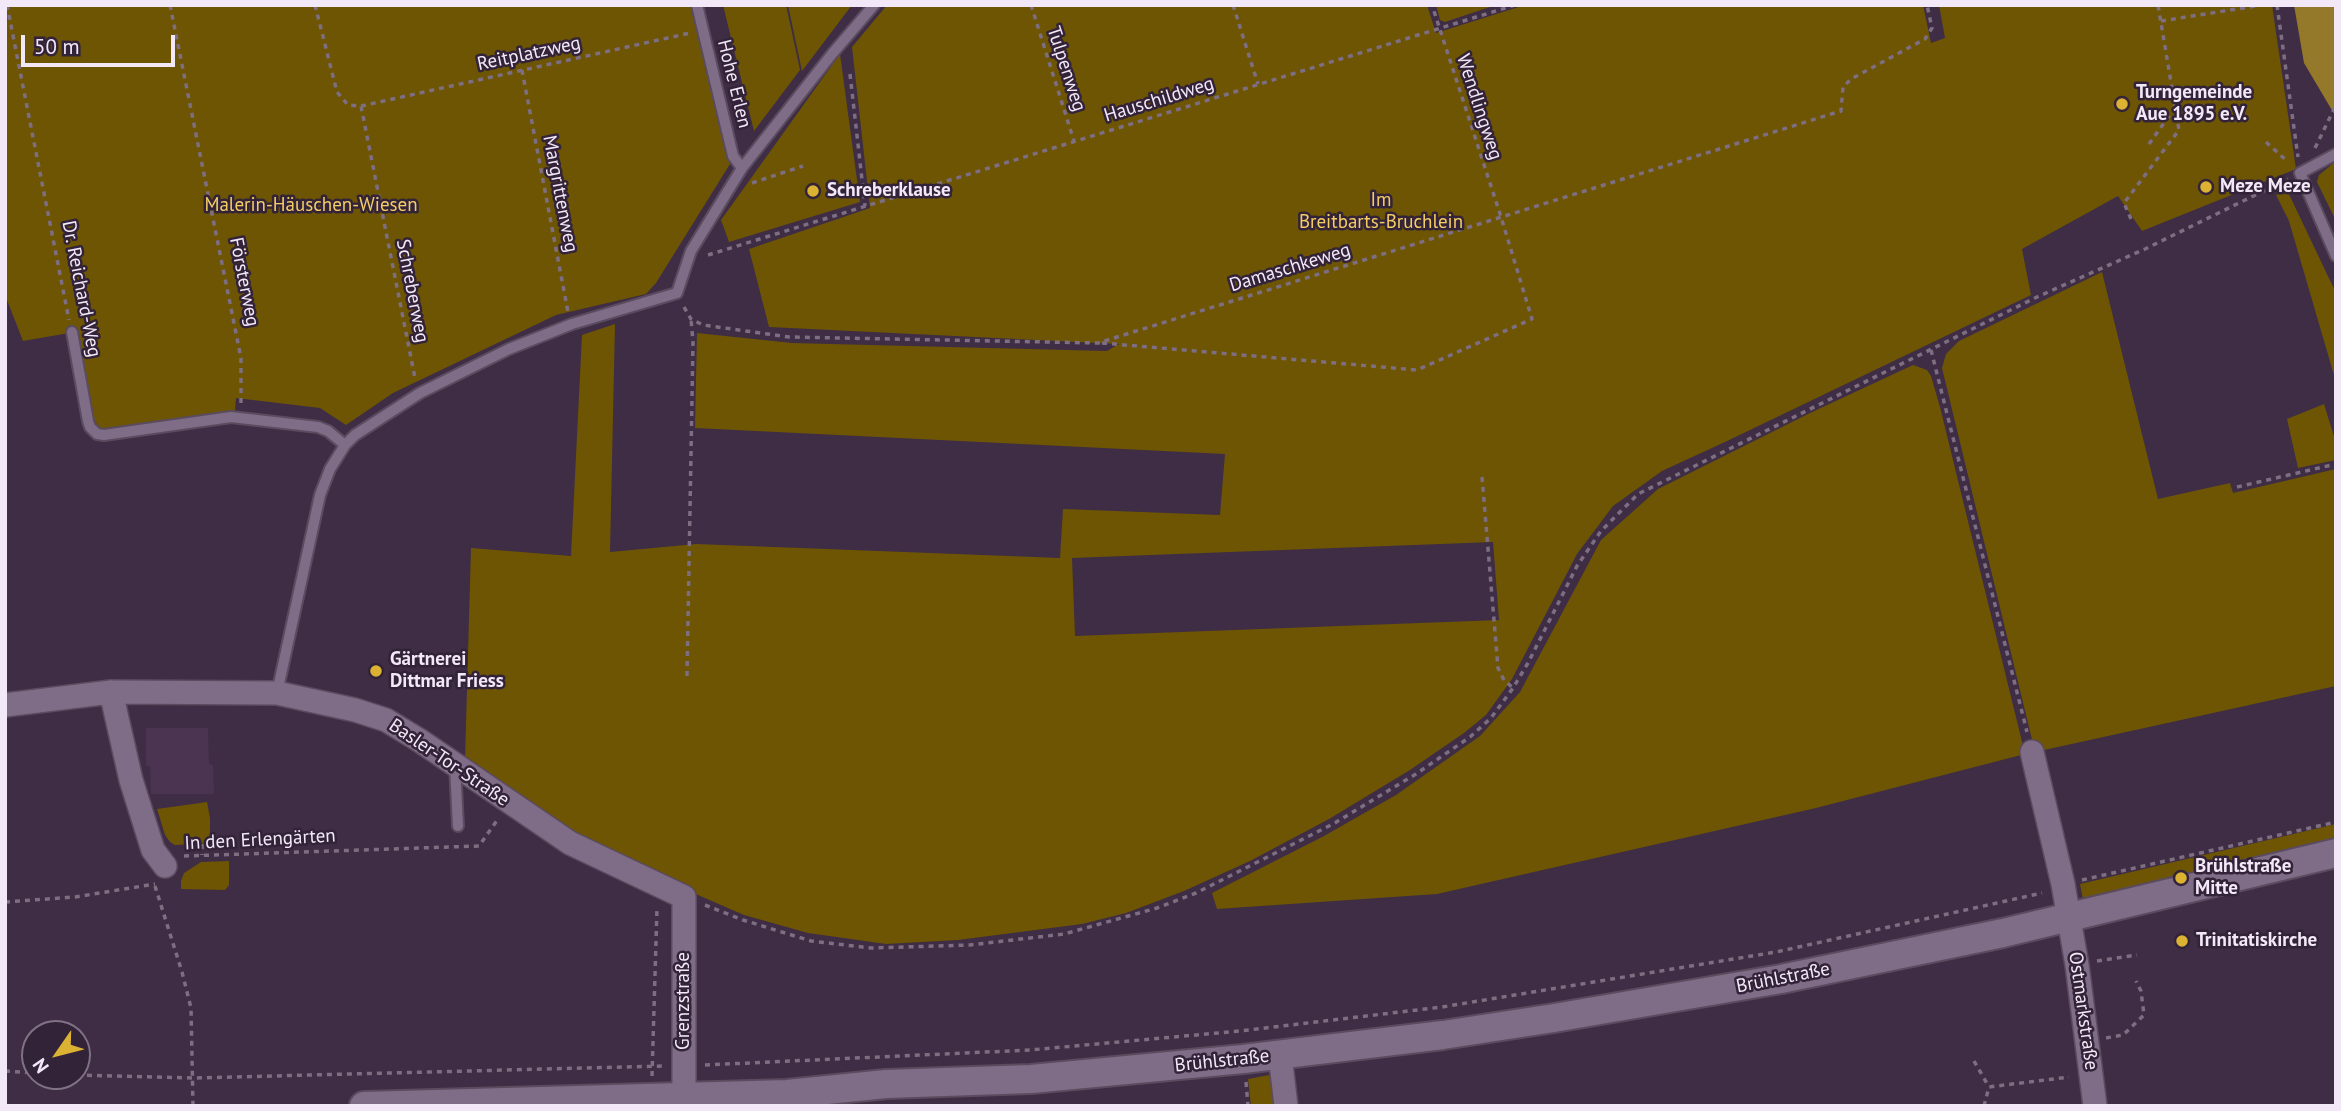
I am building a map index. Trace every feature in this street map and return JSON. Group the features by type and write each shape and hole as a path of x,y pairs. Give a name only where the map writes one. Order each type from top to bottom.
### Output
{"street":[{"path":"111,692 131,780 160,875"},
{"name":"Basler-Tor-Straße","path":"5,705 111,692 277,693 355,710 386,720 419,740 570,843 684,897"},
{"path":"2032,752 2069,917"},
{"name":"Brühlstraße","path":"364,1106 652,1098 684,1102 886,1084 1031,1079 1280,1055 1443,1035 1781,979 2004,933 2336,853"},
{"name":"Grenzstraße","path":"684,897 684,1102"},
{"name":"Ostmarkstraße","path":"2069,917 2095,1106"},
{"path":"1280,1055 1286,1106"}],"lane":[{"name":"Hohe Erlen","path":"697,5 733,156 743,168"},
{"path":"277,693 320,495 330,468 345,444 420,393 509,349 572,324 677,293 691,251 743,168 874,5"},
{"path":"2336,154 2300,173 2336,256"},
{"name":"Dr. Reichard-Weg","path":"72,332 88,421 96,434 240,418"},
{"path":"240,418 318,427 345,444"},
{"path":"456,766 458,826"}],"path":[{"name":"Dr. Reichard-Weg","path":"7,5 72,332"},
{"name":"Försterweg","path":"170,5 241,358 240,418"},
{"path":"315,5 337,92 348,105 361,106"},
{"name":"Tulpenweg","path":"1031,5 1074,141"},
{"path":"1233,5 1258,84"},
{"name":"Wendlingweg","path":"1098,343 1417,370 1532,319 1432,5"},
{"name":"Hauschildweg","path":"691,251 705,256 1515,5"},
{"name":"Damaschkeweg","path":"691,319 703,325 789,337 1098,343 1841,111 1843,87 1851,79 1925,39 1931,28 1927,5"},
{"path":"2132,219 2124,204 2179,130 2158,5"},
{"path":"2161,21 2262,5"},
{"path":"2277,5 2300,173"},
{"name":"Reitplatzweg","path":"361,106 702,30"},
{"name":"Margrittenweg","path":"522,70 572,324"},
{"path":"850,74 864,206"},
{"path":"2317,145 2336,105"},
{"name":"Schreberweg","path":"361,106 416,385 420,393"},
{"path":"2149,144 2175,107"},
{"path":"2266,142 2300,173"},
{"path":"731,186 739,188 803,166"},
{"path":"684,897 743,920 811,941 871,948 970,945 1064,934 1136,915 1196,893 1333,824 1416,774 1470,737 1491,718 1513,688 1577,566 1601,531 1639,494 2037,297 2300,173"},
{"path":"677,293 691,319 693,342 687,676"},
{"path":"1931,350 2032,752"},
{"path":"2237,487 2336,464"},
{"path":"1482,477 1498,668 1504,680 1513,688"},
{"name":"In den Erlengärten","path":"5,902 75,897 160,875 178,856 480,846 509,803"},
{"path":"91,1075 194,1078 765,1063 1030,1050 1240,1031 1441,1007 1776,952 2336,822"},
{"path":"202,844 202,855"},
{"path":"160,875 191,1008 193,1106"},
{"path":"652,1098 658,885"},
{"path":"2077,965 2137,955"},
{"path":"2087,1041 2123,1035 2144,1015 2141,991 2136,981"},
{"path":"1974,1061 1989,1087 1984,1106"},
{"path":"1989,1087 2092,1074"}],"shaded area":[{"path":"2294,5 2336,5 2336,117 2304,63"},
{"path":"146,728 208,728 209,764 213,765 214,794 151,794 150,766 146,766"}],"green space":[{"name":"Malerin-Häuschen-Wiesen","path":"5,5 691,5 730,164 656,283 646,294 556,315 393,393 346,425 320,408 236,398 235,411 100,429 92,416 75,332 23,341 5,295"},
{"path":"723,5 786,5 800,70 754,131"},
{"path":"788,5 852,5 802,71"},
{"name":"Im Breitbarts-Bruchlein","path":"887,5 1427,5 1436,33 1525,5 1923,5 1931,43 1945,38 1939,5 2272,5 2296,169 2142,231 2118,196 2022,249 2031,295 1662,471 1613,506 1577,554 1512,679 1486,715 1410,770 1329,819 1250,861 1184,891 1126,913 1082,924 958,940 886,944 808,933 744,915 608,856 465,759 471,548 571,556 582,335 615,324 610,552 696,544 1060,558 1063,509 1220,515 1225,454 695,428 697,333 792,343 1107,351 1119,344 769,327 749,249 870,208 852,47","holes":["1493,542 1499,620 1075,636 1072,558"]},
{"path":"1436,5 1496,5 1445,22 1440,20"},
{"path":"840,54 860,202 729,242 721,220"},
{"path":"2336,161 2336,221 2317,182 2319,175"},
{"path":"2287,190 2336,293 2336,382 2289,221 2276,195"},
{"path":"2102,272 2158,499 2230,483 2233,493 2336,469 2336,686 2035,752 1942,368 1946,354 1959,341"},
{"path":"1913,365 1927,370 1931,376 1940,407 2025,754 1816,808 1437,894 1217,909 1212,893 1324,836 1396,795 1480,736 1520,692 1601,540 1658,489"},
{"path":"2324,404 2336,443 2336,460 2298,468 2287,419"},
{"path":"207,802 210,843 175,845 170,842 157,809"},
{"path":"2336,824 2336,844 2084,904 2080,884"},
{"path":"229,861 229,885 225,890 181,889 184,873 201,862"},
{"path":"1269,1075 1276,1106 1251,1106 1248,1079"}],"place":[{"name":"Turngemeinde Aue 1895 e.V.","path":"2122,104"},
{"name":"Meze Meze","path":"2206,187"},
{"name":"Schreberklause","path":"813,191"},
{"name":"Gärtnerei Dittmar Friess","path":"376,671"},
{"name":"Brühlstraße Mitte","path":"2181,878"},
{"name":"Trinitatiskirche","path":"2182,941"}]}
